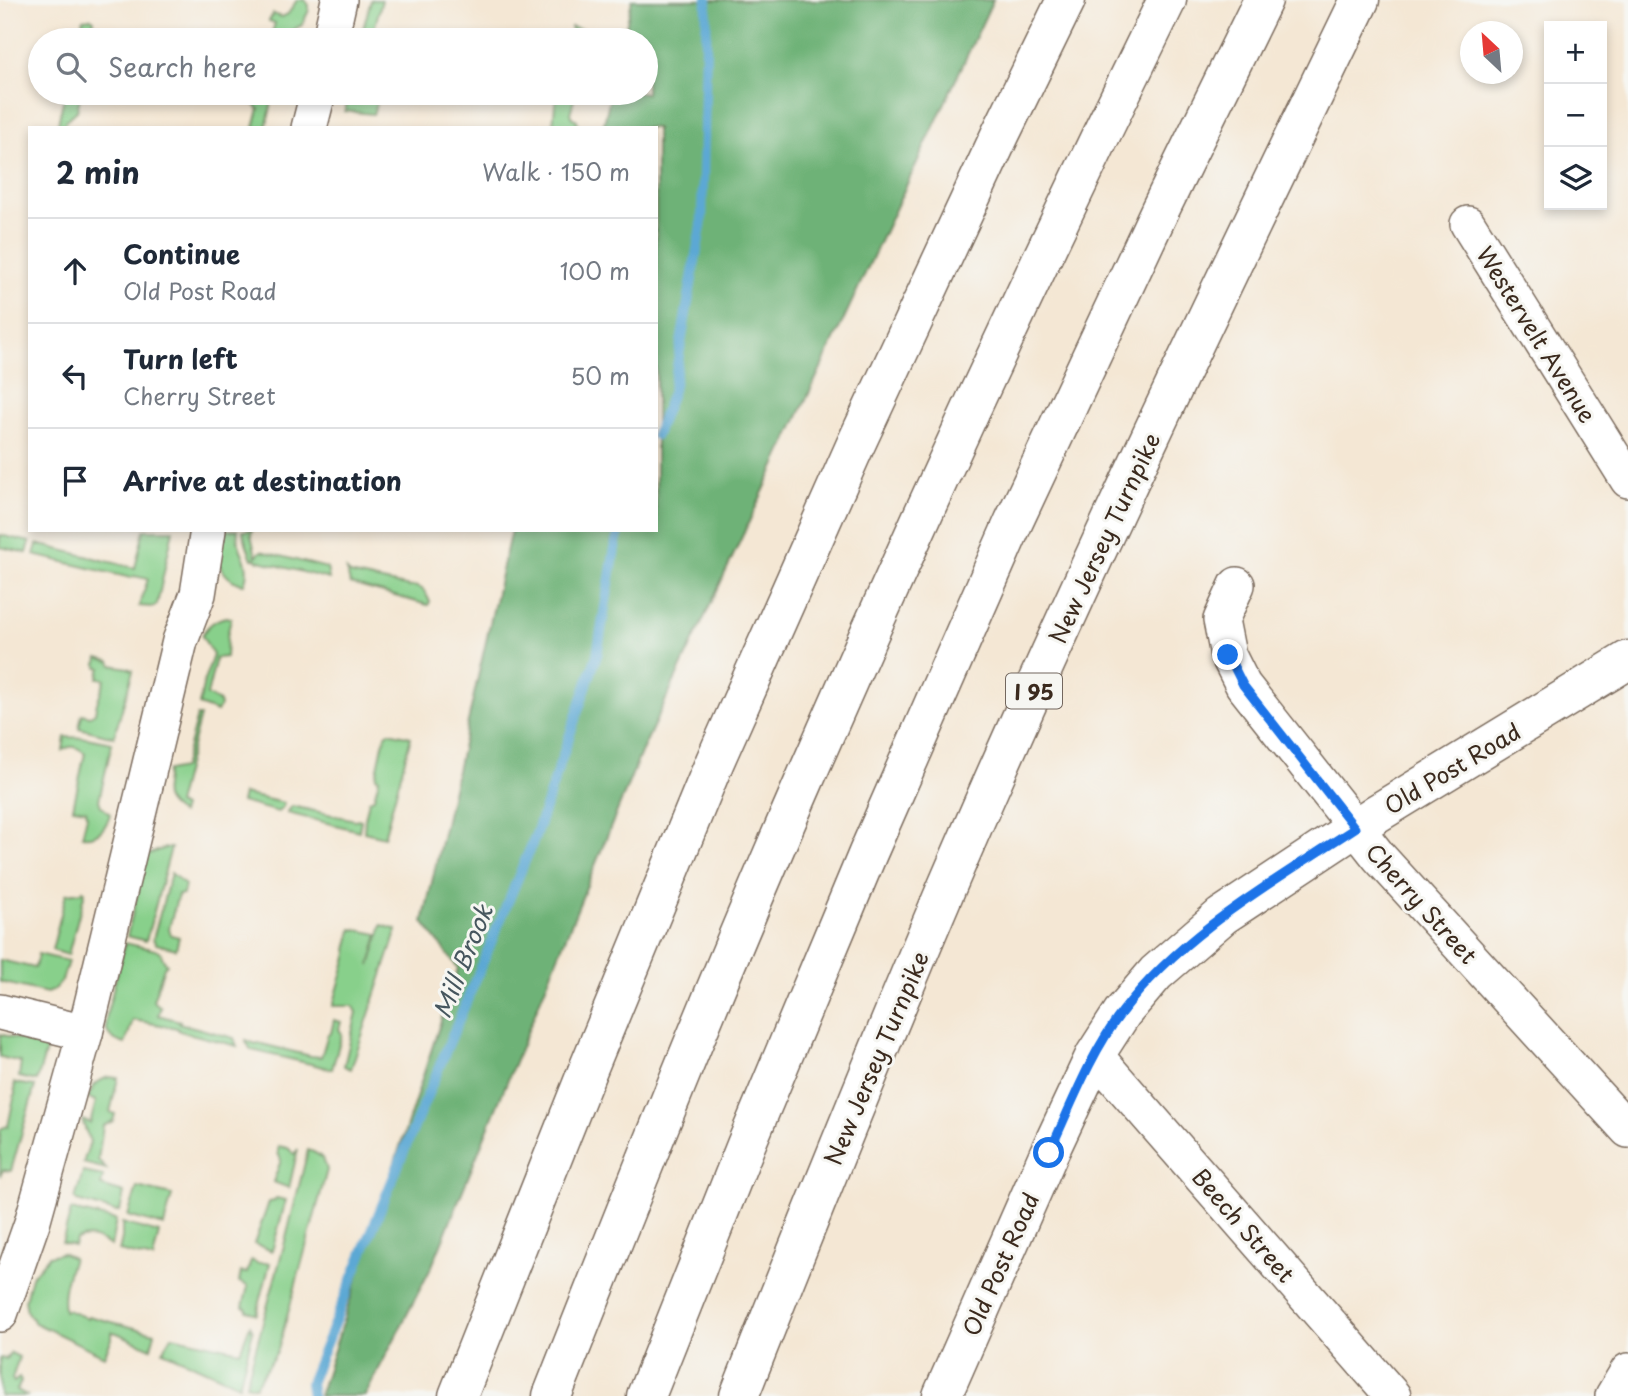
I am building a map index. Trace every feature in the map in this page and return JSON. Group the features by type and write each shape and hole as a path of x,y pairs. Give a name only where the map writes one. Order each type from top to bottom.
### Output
{"main road":[{"path":"457,1396 715,761 855,446 1066,0"},
{"path":"552,1396 666,1111 798,794 1083,169 1167,0"},
{"path":"646,1396 852,891 1014,522 1160,210 1263,0"},
{"name":"New Jersey Turnpike","path":"739,1396 935,915 1094,556 1360,0"},
{"name":"Old Post Road","path":"942,1396 1095,1055 1122,1013 1156,973 1222,916 1355,828 1628,660"}],"street":[{"path":"333,28 340,0"},
{"path":"309,126 314,105"},
{"name":"Westervelt Avenue","path":"1468,224 1628,480"},
{"path":"0,1314 32,1223 85,1033 180,642 198,594 208,532"},
{"name":"Cherry Street","path":"1237,585 1221,620 1228,655 1243,685 1379,857 1628,1130"},
{"path":"0,1012 85,1033"},
{"name":"Beech Street","path":"1095,1055 1393,1396"},
{"path":"1613,1396 1628,1371"}],"green space":[{"path":"297,0 305,0 309,5 302,25 296,28 274,28 275,23 269,21 273,14 282,17 288,14"},
{"path":"371,0 382,0 374,28 363,28"},
{"path":"632,0 993,0 640,755 432,1266 365,1396 319,1396 458,968 423,922 511,532 658,532 658,126 603,126 608,105 658,105 658,28 626,28"},
{"path":"91,18 94,20 93,24 98,25 97,28 81,28 83,19"},
{"path":"62,105 78,105 77,111 66,120 64,126 57,126"},
{"path":"255,105 271,105 266,126 255,126 259,109"},
{"path":"346,105 376,105 373,114 345,111"},
{"path":"555,105 572,105 570,113 578,125 553,126"},
{"path":"144,532 173,532 157,605 152,607 139,606 148,579 134,576 131,578 34,555 37,544 135,568"},
{"path":"225,532 238,532 247,569 244,584 234,581 221,568 217,557"},
{"path":"243,532 252,532 256,556 261,551 327,568 329,579 252,559"},
{"path":"0,535 30,542 27,553 0,547"},
{"path":"347,571 350,574 421,588 430,602 428,605 350,584"},
{"path":"226,617 231,618 226,657 216,658 207,695 219,702 217,712 199,705 213,655 202,636 212,623"},
{"path":"98,658 133,671 114,737 79,728 82,714 90,716 95,713 105,679 98,678 101,668 97,664"},
{"path":"197,716 200,716 177,804 183,807 181,814 166,800 167,771 183,768"},
{"path":"389,732 411,737 384,837 364,832 369,800 374,798 379,779 376,777 385,735"},
{"path":"65,737 112,743 99,800 101,806 110,814 103,828 92,836 82,836 86,810 73,808 85,753 74,747 63,750"},
{"path":"243,794 284,803 283,807 278,812 241,802"},
{"path":"292,806 361,820 359,831 287,813"},
{"path":"171,848 146,941 127,936 147,855"},
{"path":"171,873 185,885 183,894 178,895 169,928 171,935 179,937 176,949 156,944 153,939"},
{"path":"83,890 85,892 68,955 52,950 66,894"},
{"path":"382,925 397,930 351,1069 344,1066 357,1012 353,1006 333,1006 352,929 378,934 370,966"},
{"path":"125,943 160,951 167,964 153,1001 161,1007 158,1015 234,1038 237,1046 179,1031 177,1028 133,1020 125,1044 114,1040 108,1033 107,1013"},
{"path":"38,954 68,961 62,981 53,990 47,993 0,982 0,960 35,968"},
{"path":"334,1020 341,1022 339,1029 342,1034 332,1069 251,1050 246,1041 321,1057"},
{"path":"0,1034 47,1047 37,1081 19,1077 21,1062 0,1057"},
{"path":"109,1077 118,1078 110,1112 115,1114 113,1121 103,1126 98,1160 106,1169 83,1163 90,1142 82,1120 90,1123 96,1101 88,1098 96,1084"},
{"path":"14,1083 35,1086 11,1171 3,1170 0,1176 0,1131 8,1126 15,1093"},
{"path":"278,1146 288,1148 294,1154 298,1149 289,1188 273,1182 281,1160"},
{"path":"308,1150 321,1157 327,1170 278,1350 255,1386 246,1384 286,1238"},
{"path":"83,1172 103,1176 101,1186 124,1193 120,1211 75,1199"},
{"path":"137,1187 172,1195 164,1226 128,1216"},
{"path":"276,1198 286,1200 272,1251 254,1244 269,1202"},
{"path":"71,1210 116,1220 111,1246 90,1237 76,1240 74,1246 62,1243"},
{"path":"122,1223 159,1233 153,1259 119,1251"},
{"path":"62,1253 73,1258 64,1290 64,1311 155,1333 151,1348 112,1332 112,1339 104,1356 35,1323 27,1312 25,1300 31,1277 49,1256"},
{"path":"251,1260 270,1263 257,1314 243,1307 248,1286 239,1282 241,1272 247,1273"},
{"path":"250,1325 253,1331 239,1385 163,1351 172,1336 240,1351"},
{"path":"11,1353 19,1357 12,1379 14,1382 19,1378 21,1381 17,1390 28,1396 0,1396 0,1358 6,1359"}],"waterway":[{"name":"Mill Brook","path":"658,430 673,390 702,220 707,0"},
{"name":"Mill Brook","path":"312,1396 310,1383 535,837 597,655 619,532"}],"route":[{"path":"1049,1153 1095,1055 1122,1013 1156,973 1222,916 1355,828 1243,685 1228,655"}]}
